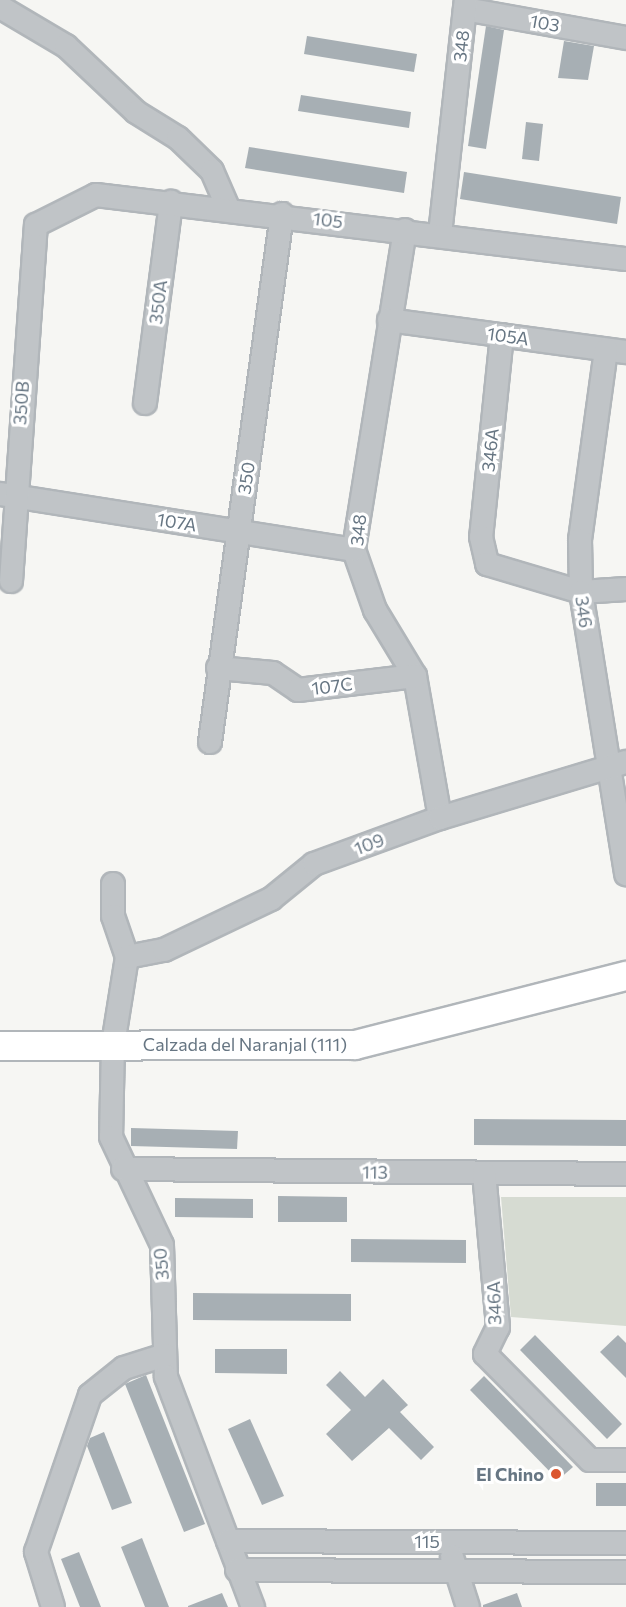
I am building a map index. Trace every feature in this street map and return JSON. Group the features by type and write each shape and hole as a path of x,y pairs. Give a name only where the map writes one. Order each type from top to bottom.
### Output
{"main road":[{"name":"Calzada del Naranjal (111)","path":"0,1046 355,1045 626,976"}],"street":[{"name":"103","path":"465,4 626,38"},
{"name":"348","path":"440,234 465,4"},
{"path":"0,7 66,46 136,112 178,138 212,171 228,208"},
{"name":"105","path":"36,225 96,195 282,214 626,259"},
{"name":"350A","path":"145,403 171,202"},
{"name":"350","path":"210,742 218,668 282,214"},
{"name":"350B","path":"11,581 8,495 36,225"},
{"name":"348","path":"405,230 354,550 375,610 415,676 440,818"},
{"name":"105A","path":"389,320 616,351"},
{"name":"346A","path":"502,336 482,537 487,564 581,592"},
{"name":"346","path":"616,351 580,540 581,592 617,765 626,874"},
{"name":"107A","path":"8,495 354,550"},
{"path":"581,592 626,589"},
{"name":"107C","path":"218,668 273,673 298,690 415,676"},
{"name":"109","path":"127,957 164,950 271,899 314,864 440,818 617,765"},
{"name":"350","path":"113,884 113,916 127,957 113,1044 111,1137 123,1169 162,1245 166,1377 237,1570 253,1607"},
{"name":"113","path":"123,1169 626,1174"},
{"name":"346A","path":"484,1173 498,1328 486,1354 590,1460 626,1460"},
{"path":"54,1607 36,1552 90,1395 124,1368 165,1355"},
{"name":"115","path":"228,1541 626,1543"},
{"path":"449,1541 455,1570 468,1607"},
{"name":"115","path":"237,1570 626,1572"}],"shaded area":[{"path":"501,1197 626,1197 626,1326 511,1317"}],"building":[{"path":"486,26 504,30 486,149 468,146"},
{"path":"307,36 417,54 414,72 304,54"},
{"path":"564,41 594,46 588,80 558,78"},
{"path":"301,95 411,112 409,128 298,111"},
{"path":"526,122 543,124 539,161 522,159"},
{"path":"249,147 407,172 404,193 245,168"},
{"path":"464,172 621,197 617,224 460,199"},
{"path":"474,1119 626,1120 626,1146 474,1145"},
{"path":"131,1128 238,1131 237,1149 131,1146"},
{"path":"278,1196 347,1197 347,1222 278,1222"},
{"path":"175,1198 253,1199 253,1218 175,1217"},
{"path":"351,1239 466,1240 466,1263 351,1262"},
{"path":"193,1293 351,1294 351,1321 193,1320"},
{"path":"535,1335 622,1424 607,1439 520,1350"},
{"path":"618,1335 626,1343 626,1378 600,1352"},
{"path":"215,1349 287,1349 287,1374 215,1373"},
{"path":"340,1371 365,1397 383,1379 408,1405 400,1412 434,1447 421,1460 389,1428 352,1461 326,1434 351,1410 326,1385"},
{"path":"146,1375 205,1524 184,1532 125,1384"},
{"path":"484,1376 573,1467 558,1480 470,1390"},
{"path":"250,1419 284,1496 262,1505 228,1429"},
{"path":"104,1432 132,1503 112,1510 87,1446 90,1438"},
{"path":"596,1483 626,1483 626,1506 596,1506"},
{"path":"142,1538 169,1607 145,1607 121,1547"},
{"path":"79,1552 101,1607 80,1607 61,1559"},
{"path":"222,1593 228,1607 188,1607 188,1606"},
{"path":"517,1593 522,1607 483,1607 483,1605"}],"place":[{"name":"El Chino","path":"556,1474"}]}
